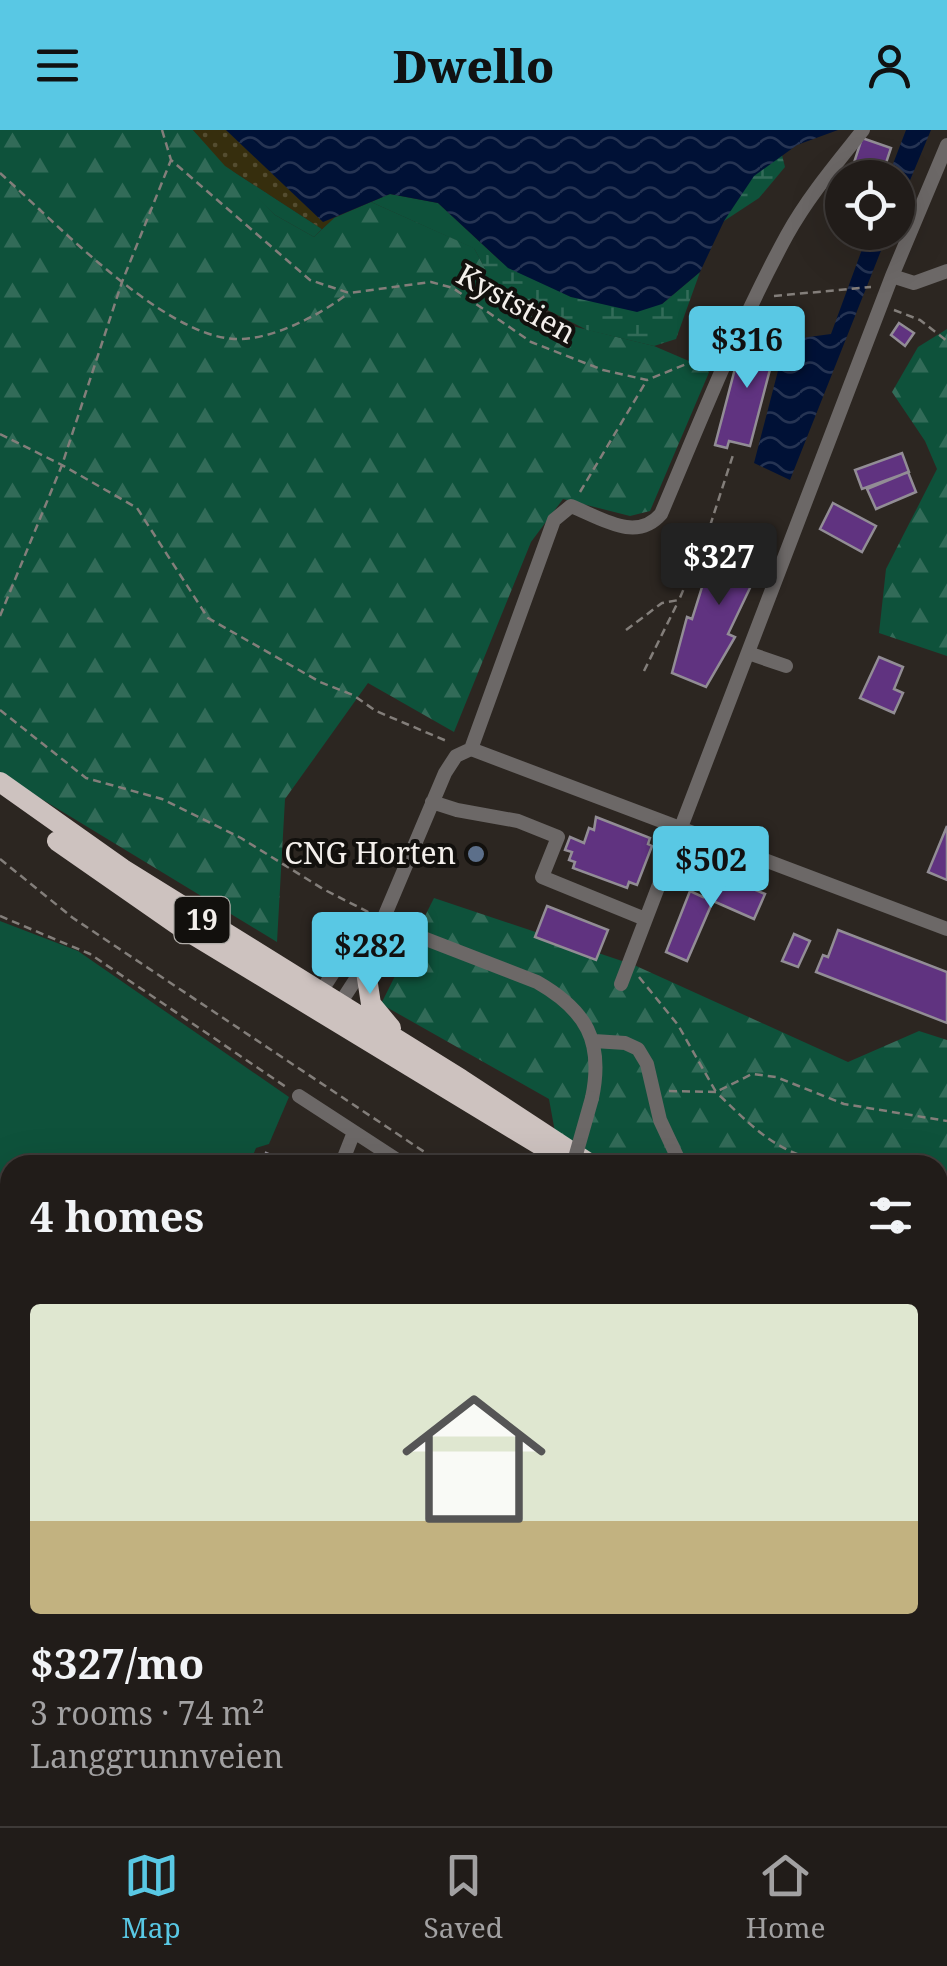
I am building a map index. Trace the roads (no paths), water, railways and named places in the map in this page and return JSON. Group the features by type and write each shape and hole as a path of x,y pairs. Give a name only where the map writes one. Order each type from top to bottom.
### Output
{"highway":[{"name":"19","path":"0,782 123,870 559,1155"},
{"name":"19","path":"0,796 118,885 326,1004 410,1047 577,1155"},
{"name":"19","path":"366,965 371,1004 410,1047"}],"street":[{"path":"326,1004 366,965 370,942 432,802 456,756 470,749 554,520 571,506 640,530 661,514 732,348 788,234 862,130"},
{"path":"622,984 892,276 947,146"},
{"path":"892,276 914,283 947,271"},
{"path":"748,653 786,666"},
{"path":"470,749 947,929"},
{"path":"432,802 518,821 558,837 542,877 645,920"},
{"path":"382,922 537,982 560,995 577,1012 594,1040 596,1060 592,1098 577,1155"},
{"path":"326,1004 346,954 370,942"},
{"path":"594,1040 625,1043 638,1049 676,1155"},
{"path":"300,1096 389,1155"},
{"path":"345,1155 354,1132"}],"water":[{"path":"226,130 838,130 797,145 754,176 724,221 700,272 662,304 637,312 571,297 508,268 438,203 390,194 323,222"},
{"path":"906,130 931,130 915,168 915,160 895,160"},
{"path":"862,250 881,250 790,480 754,463 786,340 831,334"}],"place":[{"name":"CNG Horten","path":"476,854"}]}
